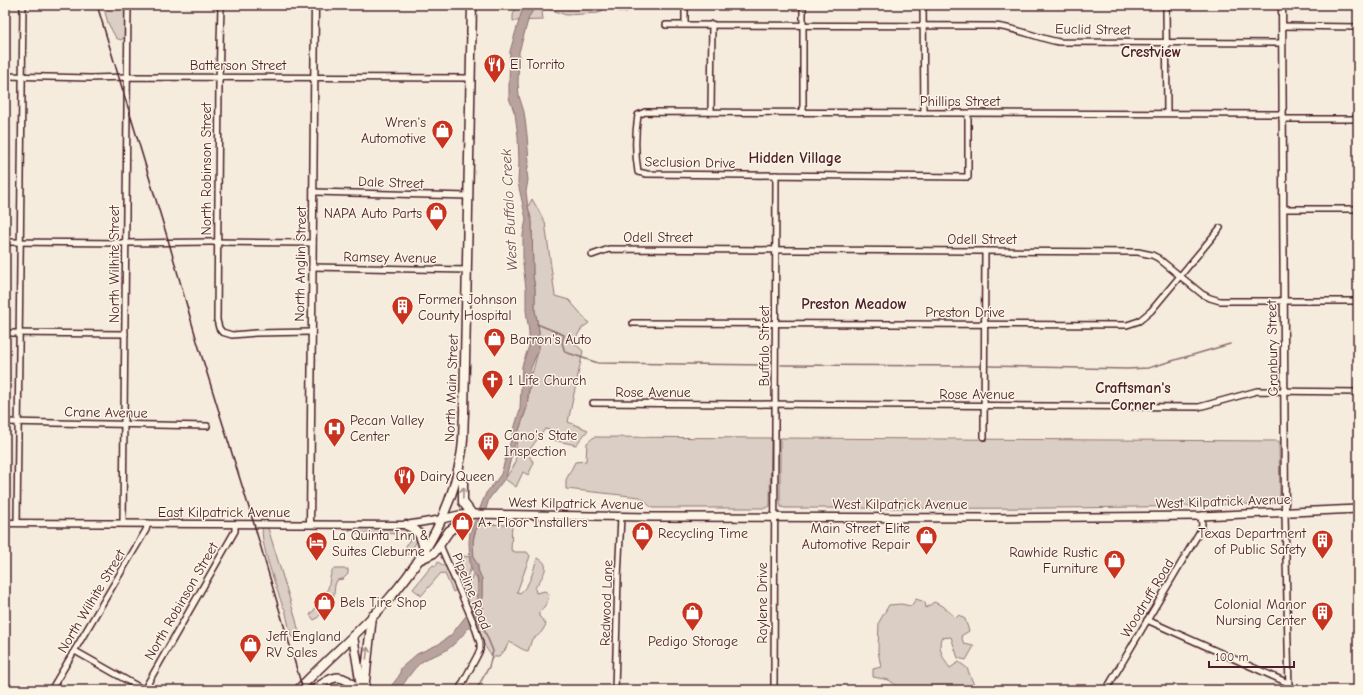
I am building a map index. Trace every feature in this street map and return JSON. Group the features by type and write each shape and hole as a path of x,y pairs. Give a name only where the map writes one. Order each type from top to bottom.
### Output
{"main road":[{"name":"North Main Street","path":"298,690 388,600 425,552 442,519 452,495 463,444 472,5"},
{"path":"419,560 434,553 449,531 470,514 463,502 463,479 458,470"},
{"name":"West Kilpatrick Avenue","path":"442,519 470,514 621,517 948,518 1201,516 1285,513 1358,508"},
{"path":"406,525 417,530 425,552"},
{"path":"363,690 372,616"},
{"path":"353,636 363,690"},
{"path":"314,690 325,682 336,677 348,680 357,690"}],"street":[{"path":"17,523 23,5"},
{"name":"North Wilhite Street","path":"123,523 128,5"},
{"name":"North Robinson Street","path":"221,5 217,242 217,320 219,328 222,332 232,335 311,332"},
{"name":"North Anglin Street","path":"310,524 315,5"},
{"path":"685,5 685,24"},
{"path":"803,5 803,112"},
{"path":"923,5 924,113"},
{"path":"1166,5 1167,113"},
{"name":"Granbury Street","path":"1282,5 1285,513 1289,690"},
{"path":"711,112 712,24"},
{"name":"Euclid Street","path":"666,25 1004,26 1058,42 1282,42"},
{"path":"1282,26 1358,27"},
{"name":"Batterson Street","path":"5,76 90,78 471,78"},
{"name":"Phillips Street","path":"638,115 645,112 968,114 1167,113 1358,119"},
{"name":"Seclusion Drive","path":"638,115 636,134 638,172 647,174 968,176 968,114"},
{"name":"Buffalo Street","path":"775,517 777,250 776,175"},
{"name":"Dale Street","path":"314,192 468,196"},
{"path":"1283,209 1358,209"},
{"name":"Preston Drive","path":"633,323 1127,325 1145,317 1220,228"},
{"path":"5,242 313,243"},
{"name":"Odell Street","path":"592,255 609,248 1138,252 1158,258 1202,294 1220,301 1358,301"},
{"path":"984,437 985,251"},
{"name":"Ramsey Avenue","path":"312,267 467,270"},
{"path":"5,333 125,334"},
{"name":"Rose Avenue","path":"593,403 1200,407 1252,392 1358,392"},
{"name":"Crane Avenue","path":"5,422 207,426"},
{"name":"Woodruff Road","path":"1106,690 1200,531 1201,516"},
{"name":"Redwood Lane","path":"615,690 621,517"},
{"name":"Raylene Drive","path":"774,690 775,517"},
{"name":"East Kilpatrick Avenue","path":"5,523 406,525 442,519"},
{"name":"North Wilhite Street","path":"51,690 146,530 148,523"},
{"name":"North Robinson Street","path":"144,690 235,531 235,524"},
{"name":"Pipeline Road","path":"440,545 474,624 480,643 480,650 459,690"},
{"path":"1147,620 1288,683"},
{"path":"75,651 144,690"}],"shaded area":[{"path":"103,5 125,5 126,36 121,40 116,38 108,23"},
{"path":"517,5 637,5 626,12 620,12 614,8 605,8 599,13 566,15 546,8 542,11 543,20 513,21 513,15"},
{"path":"525,5 536,5 529,17 519,52 518,83 519,96 524,112 527,135 529,162 526,192 532,222 533,276 535,288 535,310 539,331 539,348 531,368 527,407 517,436 506,477 489,499 481,525 476,529 474,535 474,559 478,565 478,570 482,579 482,624 478,627 474,621 452,646 419,664 399,690 388,690 399,676 401,668 417,654 439,644 451,635 466,616 473,610 478,595 478,581 477,576 472,572 470,563 470,533 486,493 501,474 520,409 522,366 529,346 523,264 523,235 526,219 518,183 518,136 515,114 509,98 509,82 510,51"},
{"path":"532,199 545,222 555,296 569,300 589,323 582,328 573,342 583,351 568,422 588,430 576,445 553,440 555,431 545,429 527,453 534,463 528,475 523,472 516,487 505,479 515,464 517,436 527,407 530,382 539,348 539,331 535,310 535,288 533,276 532,222 528,207"},
{"path":"594,437 771,438 770,506 766,508 652,508 640,497 566,489 566,480 575,462 586,461 587,443"},
{"path":"780,438 1279,441 1280,497 1278,503 1154,507 785,508 781,507 780,502"},
{"path":"483,524 512,526 511,550 515,552 527,552 530,556 517,592 520,593 527,586 537,558 545,564 545,572 535,588 536,593 545,591 549,594 546,604 539,612 539,616 546,624 544,629 532,639 528,651 523,650 509,642 499,657 493,657 485,647 482,639 478,627 482,624 482,579 478,570 478,565 474,559 473,541 476,529"},
{"path":"263,527 268,528 300,632 297,638 293,638 291,636 285,609 269,566 263,542"},
{"path":"350,528 412,529 418,539 409,555 403,552 411,537 409,534 354,533 355,531 351,529 349,531"},
{"path":"463,556 470,557 471,568 466,579 457,575 455,572 457,563"},
{"path":"438,562 447,568 457,590 453,592 445,574 441,573 421,596 419,594 420,593 413,589 430,568 433,565 436,566"},
{"path":"333,569 348,569 348,574 343,579 337,580 333,602 314,620 310,615 328,588"},
{"path":"473,573 476,577 478,591 473,610 469,606 464,592 470,583"},
{"path":"916,599 925,602 926,608 934,602 943,606 956,618 959,615 965,619 969,631 961,636 964,644 974,646 966,660 958,658 951,637 941,638 940,646 943,657 950,668 959,662 967,668 976,690 902,690 889,680 873,677 873,669 881,667 878,651 879,622 889,605 901,604 911,606"},
{"path":"336,681 346,684 353,690 318,690 328,683"}],"waterway":[{"path":"537,324 564,335 562,343 565,352 598,363 770,365"},
{"path":"989,366 1127,369 1148,368 1230,344"},
{"path":"781,365 979,366"},
{"path":"476,690 489,667 493,651 481,622"}],"railway":[{"path":"97,5 303,690"}],"place":[{"name":"El Torrito","path":"494,84"},
{"name":"Wren's Automotive","path":"442,150"},
{"name":"NAPA Auto Parts","path":"437,232"},
{"name":"Former Johnson County Hospital","path":"403,326"},
{"name":"Barron's Auto","path":"495,358"},
{"name":"1 Life Church","path":"492,400"},
{"name":"Pecan Valley Center","path":"334,448"},
{"name":"Cano's State Inspection","path":"489,462"},
{"name":"Dairy Queen","path":"404,496"},
{"name":"A+ Floor Installers","path":"463,542"},
{"name":"Recycling Time","path":"643,552"},
{"name":"Main Street Elite Automotive Repair","path":"926,556"},
{"name":"Texas Department of Public Safety","path":"1322,560"},
{"name":"La Quinta Inn & Suites Cleburne","path":"316,562"},
{"name":"Rawhide Rustic Furniture","path":"1114,580"},
{"name":"Bels Tire Shop","path":"325,622"},
{"name":"Pedigo Storage","path":"693,632"},
{"name":"Colonial Manor Nursing Center","path":"1322,632"},
{"name":"Jeff England RV Sales","path":"251,664"}],"district":[{"name":"Crestview","path":"1151,52"},
{"name":"Hidden Village","path":"795,158"},
{"name":"Preston Meadow","path":"854,304"},
{"name":"Craftsman's Corner","path":"1133,396"}],"water label":[{"name":"West Buffalo Creek","path":"509,210"}]}
